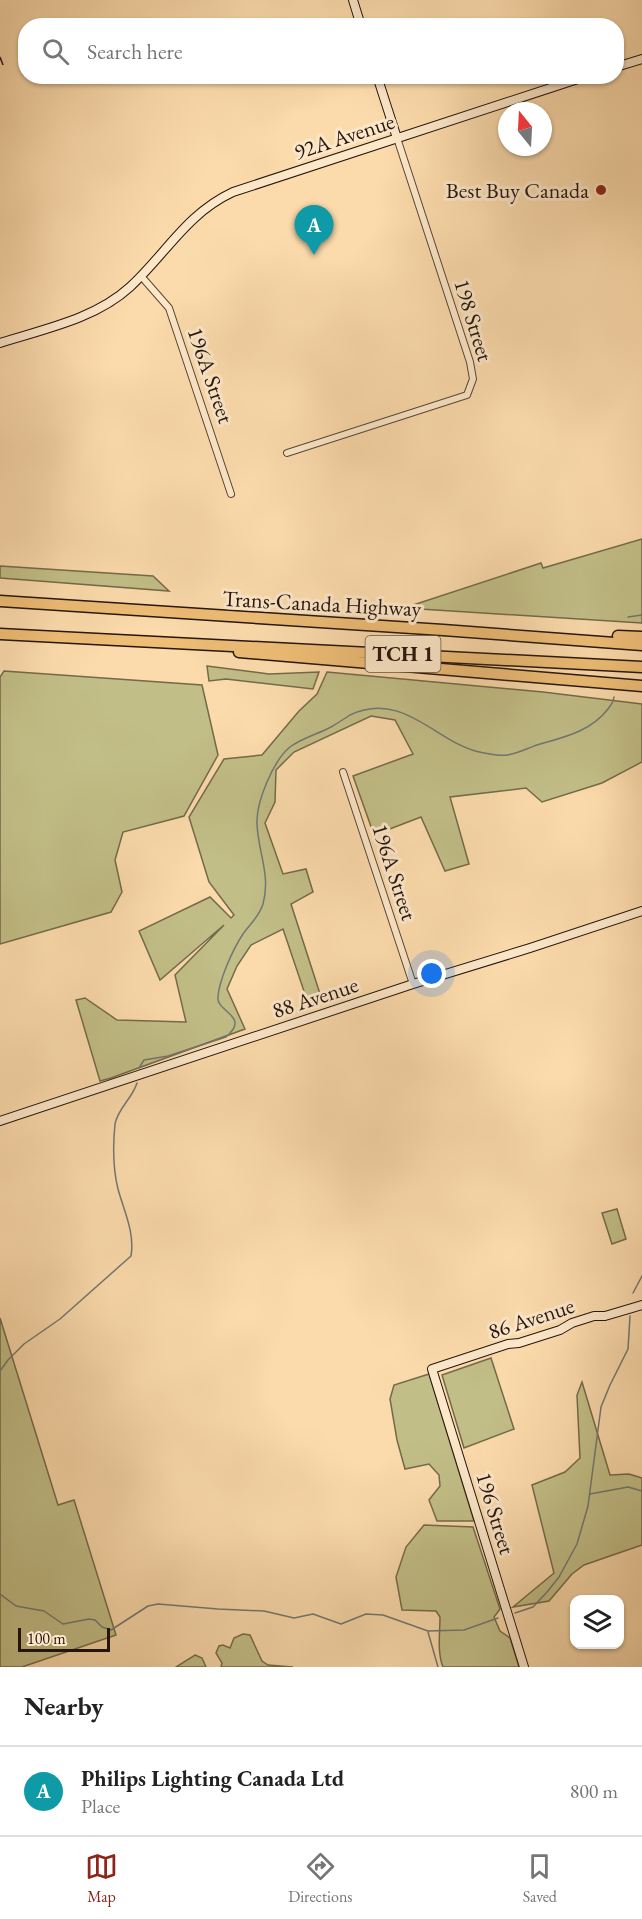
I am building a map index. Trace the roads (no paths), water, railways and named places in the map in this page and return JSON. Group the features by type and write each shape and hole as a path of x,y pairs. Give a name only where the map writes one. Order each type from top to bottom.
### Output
{"highway":[{"name":"Trans-Canada Highway","path":"0,601 511,634 642,645"},
{"name":"Trans-Canada Highway","path":"0,634 642,668"},
{"path":"511,634 642,637"},
{"path":"164,643 269,656 642,686"}],"street":[{"path":"353,0 359,18"},
{"path":"624,65 642,59"},
{"name":"198 Street","path":"287,453 467,394 473,379 470,362 380,84"},
{"name":"92A Avenue","path":"0,343 94,311 115,299 141,276 192,219 224,196 242,188 562,84"},
{"name":"196A Street","path":"141,276 169,308 231,494"},
{"name":"196A Street","path":"343,772 413,984"},
{"name":"88 Avenue","path":"0,1121 413,984 642,911"},
{"name":"86 Avenue","path":"432,1369 560,1330 572,1323 594,1316 605,1316 642,1305"},
{"name":"196 Street","path":"432,1369 524,1667"}],"waterway":[{"path":"628,617 642,615"},
{"path":"139,1068 144,1060 168,1056 226,1037 233,1030 234,1019 219,1002 219,990 235,948 257,917 263,904 266,883 257,815 272,772 290,747 350,715 370,709 388,709 404,714 467,748 484,753 507,755 585,728 601,717 614,697"},
{"path":"0,1371 24,1344 60,1319 131,1256 132,1239 115,1173 114,1140 117,1118 137,1083"},
{"path":"633,1293 642,1276"},
{"path":"515,1613 533,1607 547,1592 559,1577 577,1544 588,1506 601,1407 628,1349 630,1316"},
{"path":"590,1494 628,1487 642,1491"},
{"path":"0,1594 16,1606 44,1611 63,1624 89,1619 111,1630 148,1606 158,1604 264,1611 294,1618 313,1614 341,1624 366,1614 383,1615 428,1631 464,1630 498,1618"},
{"path":"428,1632 438,1667"}],"railway":[{"path":"0,57 3,65"}],"place":[{"name":"Best Buy Canada","path":"601,190"},
{"name":"Philips Lighting Canada Ltd","path":"314,255"}]}
